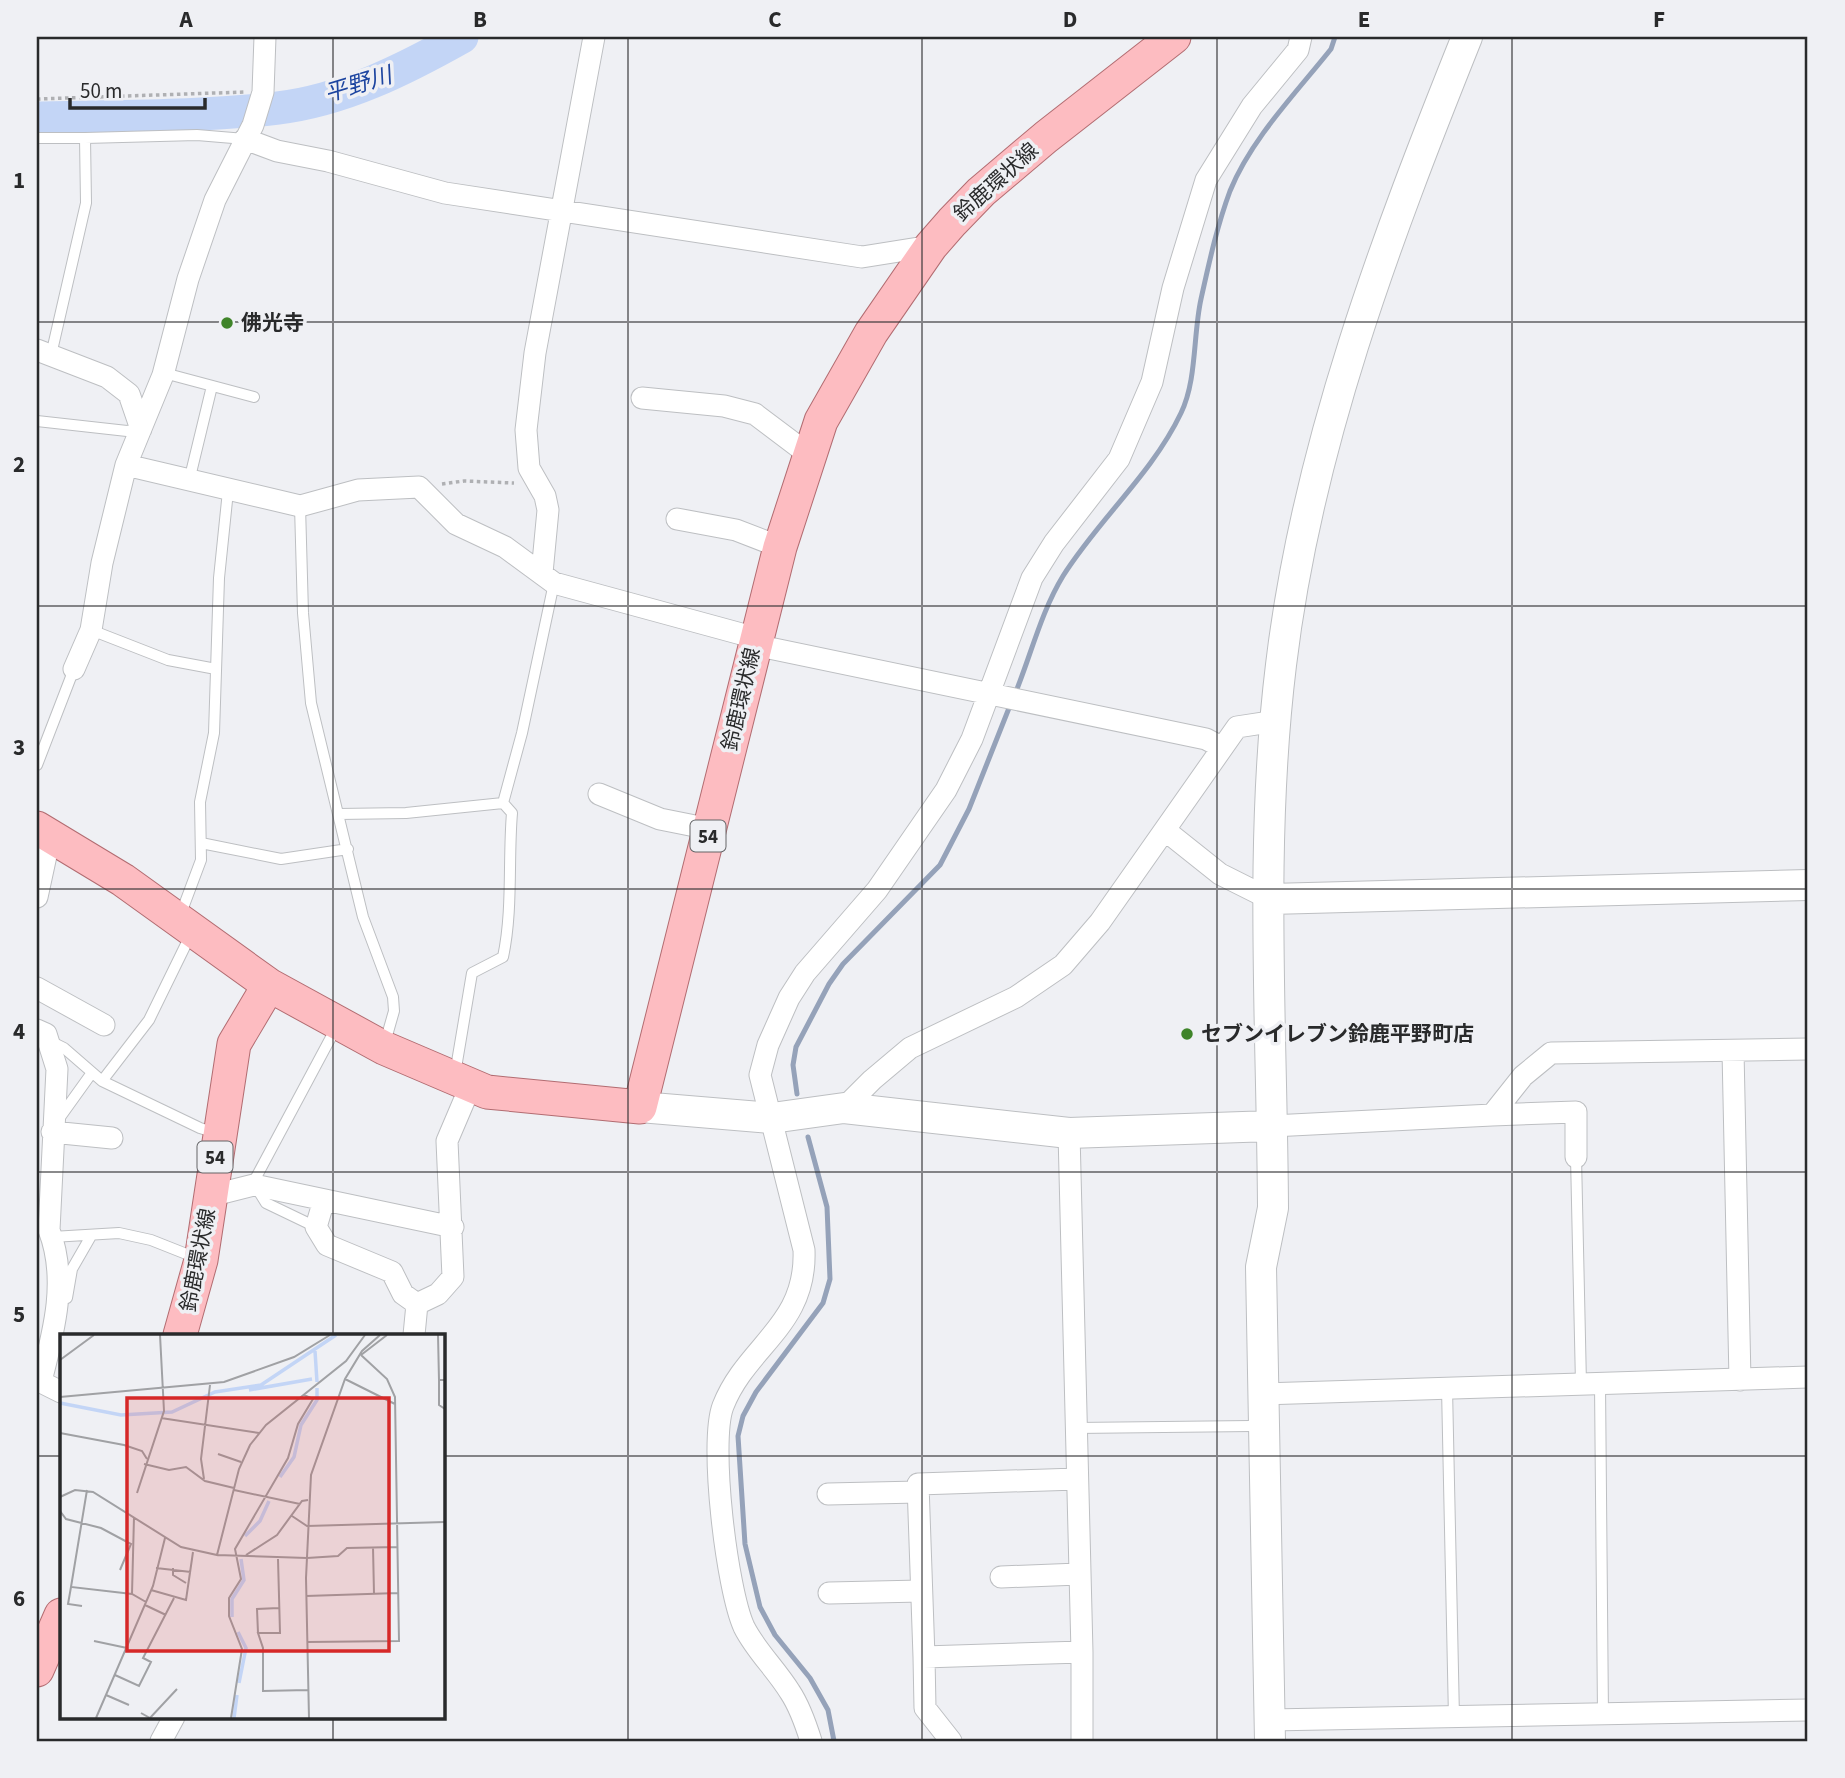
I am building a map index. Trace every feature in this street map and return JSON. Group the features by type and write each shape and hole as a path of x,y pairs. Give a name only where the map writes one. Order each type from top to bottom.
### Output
{"main road":[{"name":"鈴鹿環状線","path":"640,1107 755,641 780,547 808,454 821,421 846,373 931,246 981,192 1174,37"},
{"path":"44,832 124,880 269,985 384,1048 459,1081 508,1097 640,1107"},
{"name":"鈴鹿環状線","path":"180,1334 201,1260 234,1044 269,985"},
{"path":"37,1670 60,1617"}],"street":[{"path":"74,669 91,630 102,563 126,465 164,373 188,279 215,200 249,132 263,92 265,37"},
{"path":"548,578 548,510 545,496 535,483 529,468 526,430 535,352 594,37"},
{"path":"811,1741 790,1692 764,1660 743,1625 723,1532 718,1427 723,1406 733,1387 800,1295 805,1271 804,1250 760,1075 768,1045 789,998 811,965 877,890 946,790 993,696 1040,563 1119,459 1137,422 1152,382 1170,299 1206,180 1252,106 1298,50 1301,37"},
{"path":"1467,37 1406,190 1365,306 1324,448 1301,546 1281,663 1276,721 1270,899 1273,1208 1261,1267 1269,1731 1454,1719 1808,1710"},
{"path":"249,132 405,185 862,257 931,246"},
{"path":"44,353 107,377 129,394 141,429"},
{"path":"642,398 724,406 755,414 808,454"},
{"path":"126,465 300,506 358,490 419,487 456,524 505,547 548,578 755,641 1038,706 1206,739 1221,747"},
{"path":"677,519 736,530 780,547"},
{"path":"844,1108 910,1048 1016,997 1063,965 1100,922 1237,727 1276,721"},
{"path":"599,794 660,818 710,829"},
{"path":"1166,831 1220,874 1270,899 1808,885"},
{"path":"37,897 44,832"},
{"path":"37,988 104,1025"},
{"path":"44,1035 57,1069 49,1230 56,1242 59,1279 55,1329 38,1383 60,1392"},
{"path":"1492,1115 1523,1076 1550,1053 1808,1049"},
{"path":"1733,1051 1740,1380"},
{"path":"417,1304 438,1294 453,1277 453,1227 447,1141 459,1081"},
{"path":"640,1107 772,1118 844,1108 1069,1133 1576,1112 1576,1157"},
{"path":"52,1130 112,1138"},
{"path":"1069,1133 1082,1741"},
{"path":"211,1196 253,1185 453,1227"},
{"path":"324,1200 316,1227 327,1245 392,1272 403,1294 417,1304"},
{"path":"414,1334 417,1304"},
{"path":"1264,1394 1808,1377"},
{"path":"951,1741 925,1708 918,1484 1077,1479"},
{"path":"828,1494 918,1492"},
{"path":"1001,1577 1079,1574"},
{"path":"829,1593 921,1591"},
{"path":"924,1657 1082,1652"},
{"path":"161,1741 173,1718"}],"lane":[{"path":"37,138 249,132"},
{"path":"44,353 86,203 85,138"},
{"path":"164,373 254,397"},
{"path":"189,481 212,386"},
{"path":"37,421 127,431 141,429"},
{"path":"102,1081 149,1020 186,925 199,870 200,802 214,733 219,578 228,491"},
{"path":"300,506 303,613 311,703 321,756 339,814 363,916 393,998 394,1011 384,1048"},
{"path":"503,803 522,733 548,578"},
{"path":"91,630 168,660 216,669"},
{"path":"37,765 74,669"},
{"path":"339,814 406,813 503,803"},
{"path":"459,1081 457,1062 472,973 503,957 508,934 508,858 512,813 503,803"},
{"path":"201,843 281,859 348,849"},
{"path":"316,1227 266,1203 253,1185 338,1024"},
{"path":"44,1035 64,1048 102,1081 200,1128 219,1133"},
{"path":"52,1130 92,1074"},
{"path":"1576,1157 1590,1384 1603,1715"},
{"path":"52,1237 119,1233 135,1236 201,1260"},
{"path":"55,1329 64,1314 72,1269 91,1236"},
{"path":"1447,1388 1454,1719"},
{"path":"1076,1428 1251,1426"}],"path":[{"path":"37,99 263,92"},
{"path":"419,487 464,481 535,483"}],"waterway":[{"name":"平野川","path":"37,118 219,113 303,104 373,82 462,37"},
{"path":"1015,694 1042,619 1063,576 1092,535 1140,477 1181,413 1190,386 1198,313 1210,258 1225,204 1239,172 1275,117 1331,49 1335,37"},
{"path":"797,1094 793,1065 796,1047 829,984 843,964 940,865 969,809 1011,703"},
{"path":"808,1137 827,1207 830,1279 823,1303 756,1392 743,1416 738,1436 745,1544 760,1607 775,1635 810,1678 828,1710 834,1741"}],"place":[{"name":"佛光寺","path":"227,323"},
{"name":"セブンイレブン鈴鹿平野町店","path":"1187,1034"}]}
